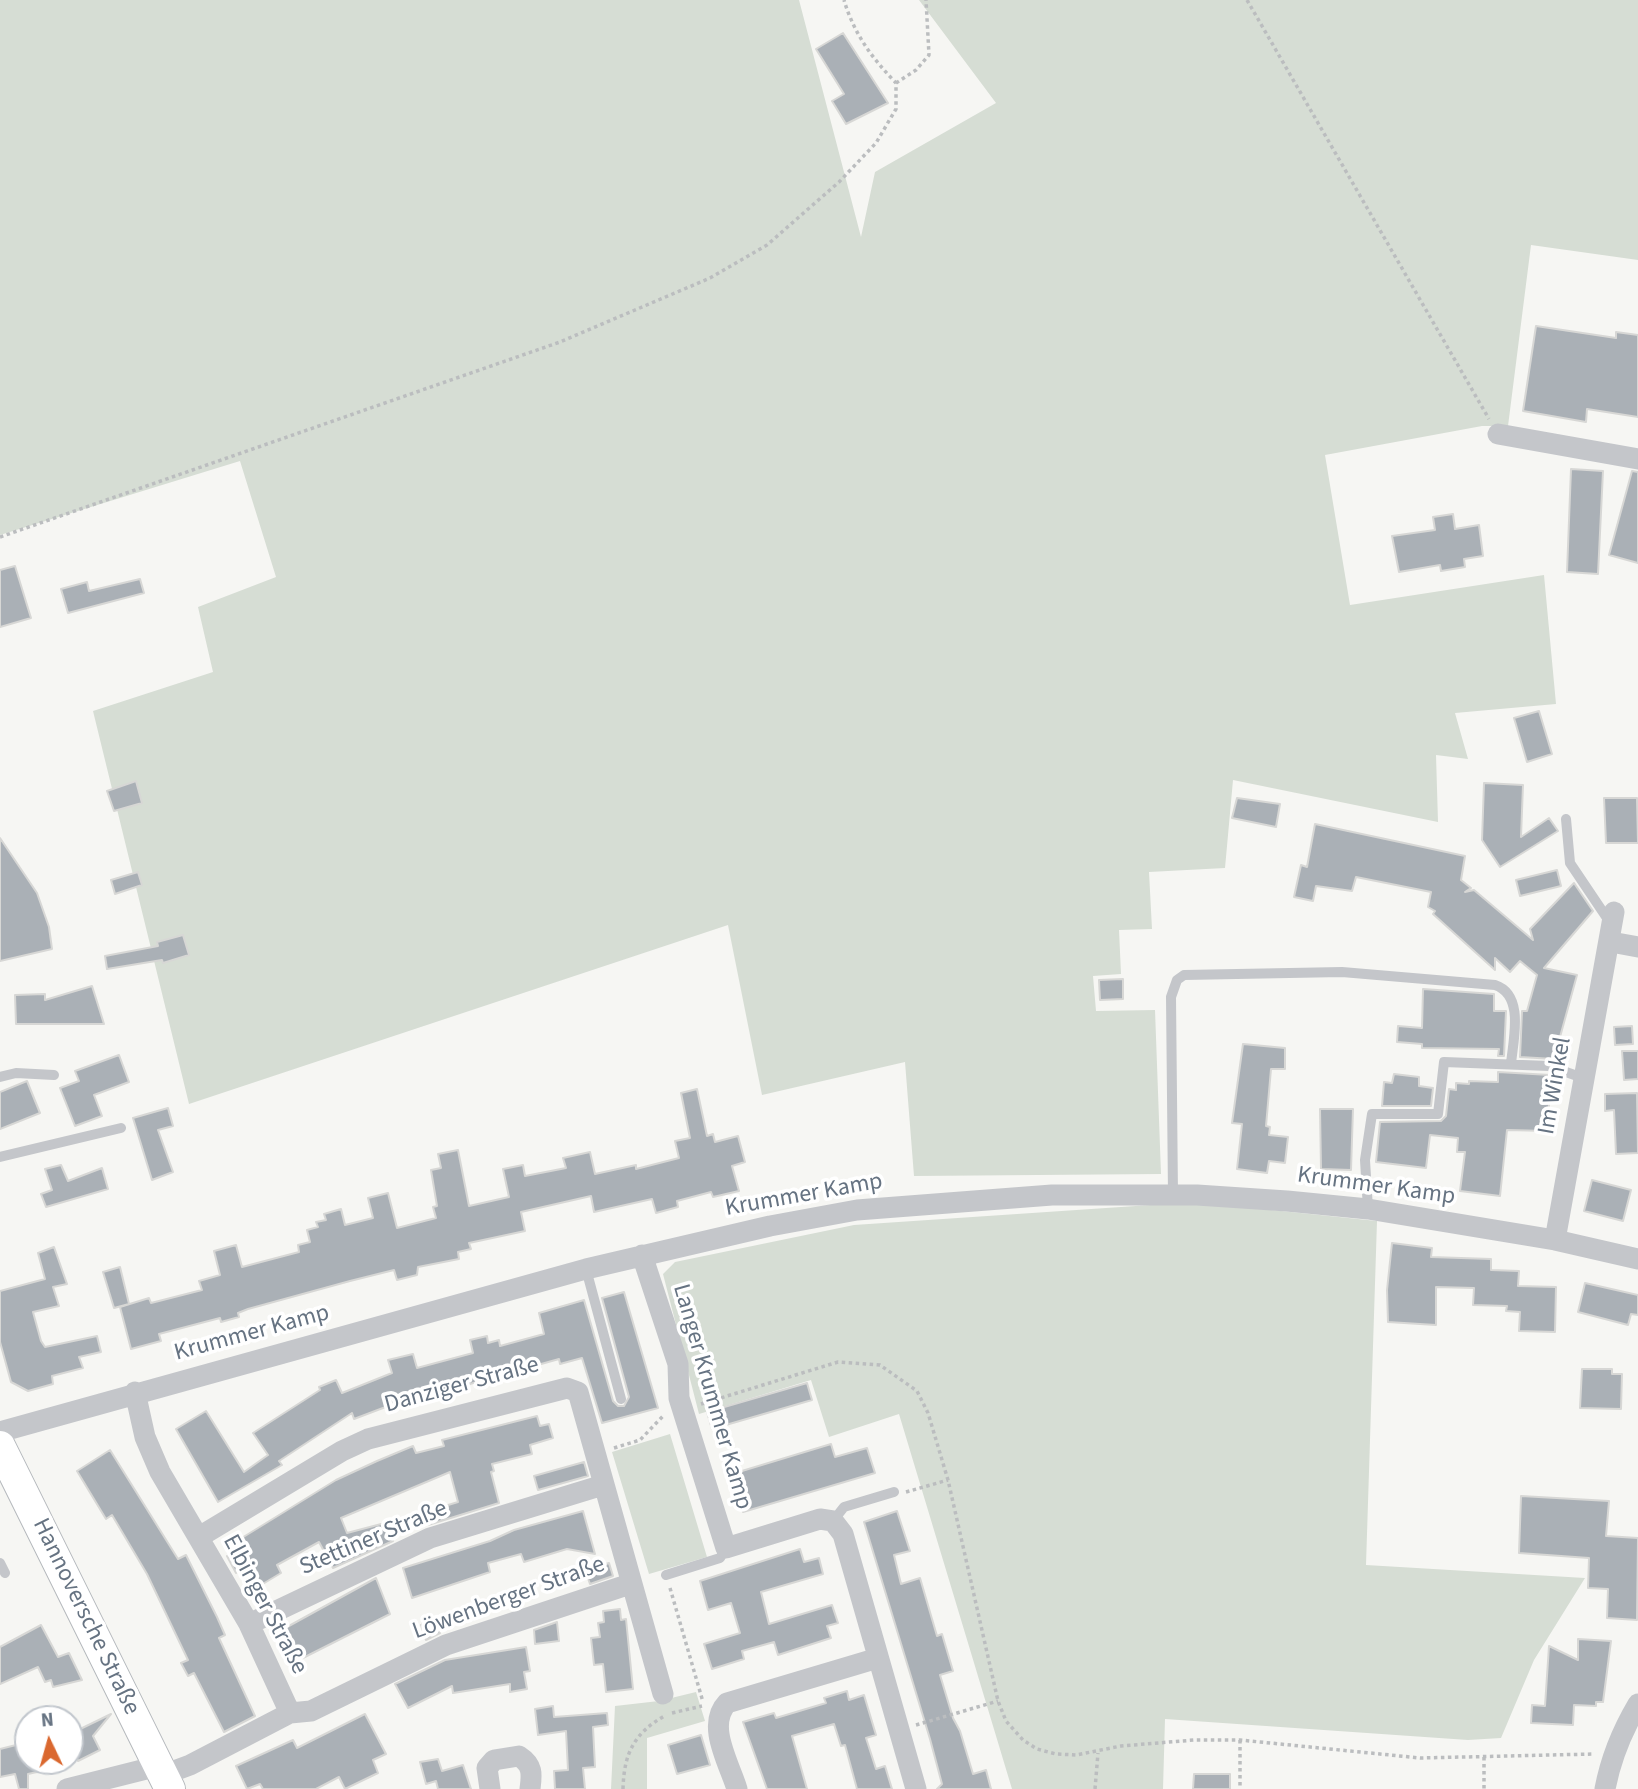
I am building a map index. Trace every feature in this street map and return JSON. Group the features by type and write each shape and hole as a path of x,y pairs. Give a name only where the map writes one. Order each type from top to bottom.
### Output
{"street":[{"path":"1498,434 1638,459"},
{"path":"1612,927 1638,947"},
{"name":"Im Winkel","path":"1555,1240 1612,927"},
{"name":"Krummer Kamp","path":"0,1432 135,1392 586,1269 770,1226 857,1210 1052,1195 1173,1195 1287,1201 1368,1209 1555,1240 1638,1259"},
{"name":"Langer Krummer Kamp","path":"642,1255 678,1364 682,1409 726,1548 820,1519 833,1521"},
{"name":"Danziger Straße","path":"199,1537 342,1451 368,1439 558,1388 578,1392 593,1454 629,1567 630,1584 666,1704"},
{"name":"Elbinger Straße","path":"66,1789 164,1777 290,1713 249,1624 151,1454 135,1392"},
{"name":"Hannoversche Straße","path":"3,1457 164,1777"},
{"name":"Stettiner Straße","path":"249,1624 430,1538 603,1485"},
{"path":"833,1521 843,1534 916,1789"},
{"name":"Löwenberger Straße","path":"290,1713 312,1711 446,1645 630,1584"},
{"path":"737,1789 711,1709 878,1658"},
{"path":"1605,1789 1614,1753 1630,1733 1638,1704"},
{"path":"491,1789 487,1768 494,1760 519,1756 528,1761 532,1773 530,1789"}],"lane":[{"path":"1566,819 1570,863 1612,927"},
{"path":"1173,1195 1171,997 1175,984 1184,975 1342,972 1495,985 1506,990 1513,1001 1511,1064"},
{"path":"1368,1209 1366,1160 1372,1114 1438,1114 1445,1062 1549,1066 1583,1079"},
{"path":"0,1077 16,1073 54,1075"},
{"path":"0,1157 121,1128"},
{"path":"586,1269 621,1399"},
{"path":"833,1521 844,1507 894,1492"},
{"path":"666,1575 720,1558 726,1548"}],"path":[{"path":"0,537 81,511 258,445 456,380 608,323 710,278 768,245 839,183 876,142 895,109 896,83 859,37 844,0"},
{"path":"896,83 916,70 929,55 926,0"},
{"path":"1247,0 1498,434"},
{"path":"593,1454 640,1440 658,1418 816,1367 838,1362 880,1365 917,1391 928,1413 948,1480 998,1701 1006,1721 1023,1740 1037,1749 1056,1754 1098,1752 1149,1743 1240,1740 1420,1758 1614,1753"},
{"path":"894,1492 898,1495 948,1480"},
{"path":"623,1789 628,1752 636,1736 666,1704 711,1709 666,1575"},
{"path":"899,1730 998,1701"},
{"path":"1240,1740 1240,1789"},
{"path":"1095,1789 1098,1752"},
{"path":"1484,1758 1485,1789"}],"shaded area":[{"path":"0,0 799,0 861,237 875,172 996,103 919,0 1638,0 1638,260 1531,245 1508,426 1482,426 1325,455 1350,605 1544,575 1556,704 1455,713 1468,759 1436,755 1438,822 1233,780 1225,868 1149,872 1152,929 1119,930 1121,974 1093,976 1096,1011 1155,1010 1161,1174 914,1176 905,1062 762,1095 728,925 189,1104 93,711 213,672 198,607 276,577 240,461 0,535"},
{"path":"1195,1202 1377,1221 1366,1565 1585,1578 1534,1660 1501,1738 1468,1740 1165,1719 1163,1789 1012,1789 899,1414 829,1437 811,1380 699,1414 663,1274 675,1262 854,1225"},
{"path":"670,1434 707,1557 649,1574 612,1452"},
{"path":"696,1692 705,1721 647,1738 647,1789 611,1789 615,1706 659,1701"}],"building":[{"path":"843,33 888,103 846,124 832,101 844,94 816,49"},
{"path":"1536,326 1616,338 1616,332 1638,335 1638,417 1587,409 1586,422 1523,411"},
{"path":"1571,469 1603,471 1598,574 1567,572"},
{"path":"1632,471 1638,472 1638,563 1609,555"},
{"path":"1453,514 1455,529 1479,525 1483,556 1464,559 1465,567 1441,571 1440,565 1399,572 1392,536 1435,530 1433,517"},
{"path":"15,566 31,618 0,627 0,570"},
{"path":"140,579 144,593 68,613 61,589 87,582 89,591"},
{"path":"1539,711 1552,754 1527,762 1514,718"},
{"path":"136,781 142,803 114,811 107,791"},
{"path":"1484,783 1523,785 1521,837 1549,818 1558,831 1500,867 1482,840"},
{"path":"1237,798 1280,804 1276,827 1232,818"},
{"path":"1604,798 1637,798 1638,843 1606,843"},
{"path":"1315,824 1465,856 1461,880 1471,888 1465,892 1474,890 1533,940 1530,929 1574,883 1593,911 1544,968 1577,975 1554,1059 1520,1057 1522,1011 1527,1011 1537,975 1520,961 1510,972 1495,958 1495,970 1433,914 1435,911 1428,907 1431,892 1356,877 1352,891 1316,886 1313,901 1294,897 1301,865 1307,867"},
{"path":"0,838 37,893 49,927 52,949 0,961"},
{"path":"1557,870 1561,886 1520,896 1516,880"},
{"path":"138,872 142,885 115,894 111,880"},
{"path":"183,935 189,955 163,963 162,960 107,969 105,956 158,946 157,942"},
{"path":"1123,979 1123,999 1100,1000 1099,980"},
{"path":"92,986 104,1024 16,1024 15,995 45,994 45,1000"},
{"path":"1423,989 1494,994 1494,1011 1506,1011 1504,1056 1498,1056 1499,1049 1422,1048 1422,1044 1397,1042 1398,1026 1422,1028"},
{"path":"1632,1026 1633,1044 1615,1045 1614,1027"},
{"path":"1243,1044 1285,1048 1285,1069 1271,1069 1266,1126 1270,1127 1269,1135 1288,1137 1285,1163 1269,1161 1267,1173 1237,1169 1242,1124 1232,1123"},
{"path":"1622,1051 1638,1051 1638,1079 1624,1080"},
{"path":"119,1055 129,1082 94,1095 102,1116 75,1126 60,1088 79,1081 75,1071"},
{"path":"1498,1072 1550,1075 1548,1131 1507,1130 1500,1196 1460,1191 1465,1152 1457,1152 1458,1138 1430,1135 1426,1168 1376,1162 1380,1122 1441,1121 1446,1116 1449,1089 1456,1090 1456,1083 1469,1084 1469,1081 1498,1082"},
{"path":"1394,1074 1419,1077 1419,1086 1433,1088 1431,1106 1382,1106 1384,1082 1392,1083"},
{"path":"27,1081 40,1113 0,1129 0,1092"},
{"path":"697,1089 707,1136 713,1134 715,1142 738,1136 745,1162 732,1166 739,1191 713,1197 711,1192 677,1201 678,1207 656,1213 652,1199 594,1212 591,1196 521,1212 525,1231 469,1243 471,1249 458,1252 459,1259 418,1267 417,1275 397,1280 394,1270 350,1281 248,1309 238,1313 239,1317 221,1322 220,1318 159,1334 161,1341 131,1349 120,1307 149,1298 151,1303 202,1290 199,1281 220,1275 214,1251 236,1245 242,1267 299,1252 298,1245 310,1242 307,1230 318,1227 316,1222 326,1220 324,1214 341,1209 345,1225 373,1218 368,1198 388,1193 397,1228 436,1218 433,1207 437,1206 431,1170 441,1168 438,1154 458,1150 469,1206 509,1197 503,1169 523,1165 525,1176 566,1168 563,1158 590,1152 595,1174 636,1165 636,1169 679,1158 675,1141 690,1138 681,1093"},
{"path":"1637,1093 1638,1153 1616,1154 1614,1110 1605,1111 1605,1094"},
{"path":"168,1108 173,1126 158,1130 173,1172 152,1180 133,1118"},
{"path":"1320,1109 1353,1109 1351,1170 1321,1169"},
{"path":"61,1165 68,1181 102,1168 108,1189 46,1207 41,1194 52,1190 45,1169"},
{"path":"1592,1180 1631,1190 1623,1221 1584,1211"},
{"path":"1392,1243 1432,1248 1431,1257 1491,1259 1491,1270 1519,1271 1518,1286 1556,1287 1555,1332 1519,1331 1520,1312 1506,1311 1507,1306 1473,1305 1474,1288 1436,1287 1436,1325 1388,1322 1387,1290"},
{"path":"54,1247 67,1284 53,1287 59,1306 33,1312 41,1341 45,1347 97,1336 101,1352 79,1357 83,1368 52,1376 53,1384 28,1391 11,1382 0,1342 0,1291 45,1279 38,1253"},
{"path":"120,1267 129,1304 114,1308 103,1272"},
{"path":"1585,1283 1638,1295 1638,1315 1631,1314 1628,1325 1578,1312"},
{"path":"624,1292 658,1408 602,1423 582,1358 560,1364 559,1359 452,1389 426,1395 425,1392 354,1419 352,1413 279,1461 282,1465 218,1502 176,1429 206,1411 244,1472 268,1455 253,1433 320,1390 319,1387 336,1380 342,1393 392,1373 388,1360 413,1354 417,1368 473,1353 470,1340 487,1336 488,1343 499,1340 500,1346 544,1334 539,1313 584,1300 613,1401 618,1406 624,1406 629,1397 602,1298"},
{"path":"1582,1369 1612,1369 1612,1374 1622,1374 1621,1409 1580,1408"},
{"path":"807,1383 812,1400 712,1429 707,1412"},
{"path":"537,1416 540,1426 549,1424 553,1438 530,1445 532,1454 492,1464 494,1471 491,1472 499,1503 428,1525 425,1512 458,1502 450,1472 341,1518 347,1533 385,1523 393,1541 333,1568 319,1542 277,1565 281,1573 261,1585 254,1573 250,1575 245,1567 236,1573 227,1556 236,1550 232,1544 336,1480 377,1461 413,1446 416,1453 444,1446 442,1440"},
{"path":"831,1444 835,1457 867,1448 875,1473 743,1512 732,1474"},
{"path":"110,1450 178,1559 186,1555 225,1635 219,1638 255,1716 224,1732 194,1673 188,1676 181,1663 188,1660 147,1574 112,1515 106,1519 77,1471"},
{"path":"584,1462 588,1476 538,1490 534,1476"},
{"path":"1521,1496 1609,1501 1606,1536 1638,1538 1637,1620 1607,1618 1608,1589 1588,1588 1589,1558 1519,1553"},
{"path":"583,1511 595,1554 567,1549 524,1562 521,1554 488,1563 490,1572 412,1598 403,1568 490,1541 514,1530"},
{"path":"897,1511 910,1551 894,1555 901,1584 920,1578 937,1636 942,1634 953,1671 940,1675 953,1718 960,1731 973,1774 986,1770 991,1789 937,1789 942,1784 930,1739 864,1522"},
{"path":"800,1549 804,1562 819,1558 823,1574 761,1592 769,1624 832,1605 838,1623 827,1626 831,1638 778,1655 774,1642 742,1651 744,1659 712,1669 704,1644 740,1633 731,1603 708,1610 700,1581"},
{"path":"609,1563 613,1576 590,1584 585,1570"},
{"path":"376,1578 390,1614 293,1663 278,1632"},
{"path":"620,1609 621,1620 626,1619 633,1689 606,1692 603,1664 594,1665 591,1638 600,1637 598,1623 604,1622 603,1611"},
{"path":"435,1619 440,1633 426,1640 421,1625"},
{"path":"557,1622 559,1641 535,1644 534,1630"},
{"path":"41,1625 58,1657 69,1653 82,1680 53,1687 51,1680 45,1682 38,1667 0,1684 0,1647"},
{"path":"1578,1639 1611,1641 1603,1702 1596,1702 1596,1706 1574,1705 1573,1725 1531,1723 1532,1705 1545,1706 1549,1646 1578,1660"},
{"path":"526,1647 530,1671 524,1672 527,1689 510,1692 510,1684 453,1693 452,1686 408,1708 395,1684 445,1660"},
{"path":"847,1691 849,1700 864,1695 876,1735 866,1738 876,1769 885,1766 892,1789 857,1789 845,1745 841,1746 834,1724 792,1736 807,1789 767,1789 743,1722 774,1713 776,1718 826,1703 824,1698"},
{"path":"553,1706 554,1717 607,1713 608,1725 593,1727 595,1767 583,1768 585,1789 555,1789 554,1771 568,1770 566,1731 538,1735 535,1709"},
{"path":"111,1714 93,1736 100,1750 84,1758 84,1727"},
{"path":"365,1714 386,1754 373,1760 378,1773 345,1789 339,1777 316,1789 263,1789 260,1784 247,1789 236,1766 293,1740 297,1748"},
{"path":"701,1735 710,1765 677,1774 668,1745"},
{"path":"14,1746 14,1774 0,1777 0,1749"},
{"path":"438,1759 442,1771 463,1765 471,1789 438,1789 436,1781 426,1784 420,1762"},
{"path":"1194,1774 1230,1774 1230,1789 1193,1789"},
{"path":"15,1775 28,1775 28,1789 19,1789"}]}
